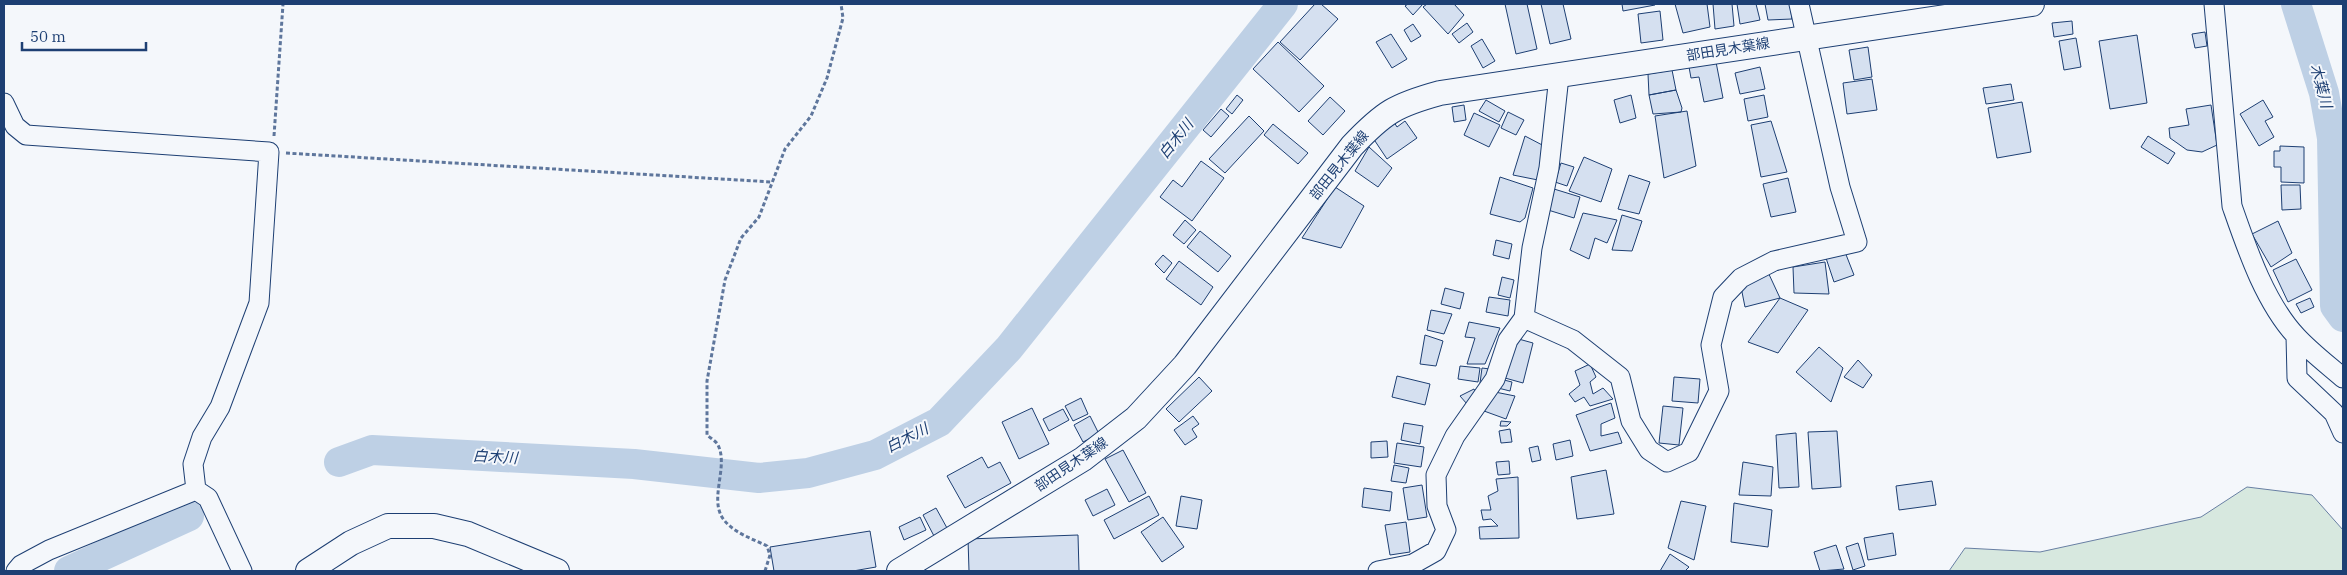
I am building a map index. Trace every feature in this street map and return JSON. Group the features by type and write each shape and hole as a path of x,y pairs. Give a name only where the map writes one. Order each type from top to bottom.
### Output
{"main road":[{"name":"部田見木葉線","path":"899,571 1083,459 1136,418 1185,365 1352,146 1377,120 1406,102 1440,93 2032,4"},
{"path":"308,571 351,543 388,526 434,526 468,534 556,571"}],"street":[{"path":"1524,318 1573,340 1620,377 1631,421 1650,450 1666,462 1689,452 1719,391 1711,345 1723,297 1741,278 1774,261 1857,242 1846,212 1798,4"},
{"path":"2214,4 2232,206 2251,259 2271,300 2296,336 2343,378"},
{"path":"1378,571 1413,564 1436,551 1446,530 1437,506 1436,475 1455,436 1495,379 1508,340 1524,318 1532,248 1549,168 1559,76"},
{"path":"4,103 15,126 26,135 269,152 259,304 220,407 202,436 194,464 196,490"},
{"path":"2296,336 2297,378 2334,413 2343,433"},
{"path":"16,571 22,565 49,550 196,490"},
{"path":"196,490 208,498 242,571"}],"path":[{"path":"283,4 274,138 269,152 772,182"},
{"path":"765,571 770,555 766,546 732,528 723,519 719,491 722,456 717,444 707,435 707,381 725,280 741,238 759,218 785,149 811,116 827,78 843,18 841,4"}],"shaded area":[{"path":"2247,487 2312,495 2343,530 2343,571 1949,571 1965,548 2040,552 2201,517"}],"building":[{"path":"1315,4 1321,4 1338,19 1300,60 1280,42"},
{"path":"1408,4 1423,4 1413,15 1405,6"},
{"path":"1427,4 1454,4 1464,15 1448,34 1423,7"},
{"path":"1505,4 1527,4 1537,49 1516,54"},
{"path":"1541,4 1563,4 1571,39 1550,44"},
{"path":"1622,4 1655,4 1655,5 1623,11"},
{"path":"1675,4 1707,4 1710,27 1683,33"},
{"path":"1713,4 1732,4 1734,26 1715,29"},
{"path":"1737,4 1756,4 1760,20 1740,24"},
{"path":"1765,4 1790,4 1792,19 1768,20"},
{"path":"1660,11 1663,40 1641,43 1638,14"},
{"path":"2072,21 2073,34 2054,37 2052,23"},
{"path":"1467,23 1473,32 1459,43 1452,34"},
{"path":"1413,24 1421,36 1411,42 1404,30"},
{"path":"2205,32 2207,46 2195,48 2192,34"},
{"path":"1391,34 1407,59 1392,68 1376,42"},
{"path":"2137,35 2147,103 2110,109 2099,41"},
{"path":"2076,38 2081,67 2064,70 2059,41"},
{"path":"1482,39 1495,61 1483,68 1471,46"},
{"path":"1278,42 1324,86 1299,112 1253,69"},
{"path":"1868,47 1872,77 1854,80 1849,50"},
{"path":"1716,62 1723,98 1704,102 1699,77 1691,78 1689,67"},
{"path":"1760,67 1765,89 1740,94 1735,73"},
{"path":"1672,70 1676,90 1649,95 1648,74"},
{"path":"1872,79 1877,110 1847,114 1843,83"},
{"path":"2011,84 2014,100 1986,104 1983,88"},
{"path":"1676,90 1682,108 1681,112 1653,114 1649,95"},
{"path":"1237,95 1243,100 1232,114 1226,109"},
{"path":"1631,95 1636,118 1620,123 1614,100"},
{"path":"1764,95 1768,117 1748,121 1744,99"},
{"path":"1330,97 1345,111 1323,135 1308,121"},
{"path":"1486,100 1505,111 1499,122 1479,111"},
{"path":"2263,100 2273,117 2265,121 2274,137 2259,146 2240,114"},
{"path":"2022,102 2031,152 1997,158 1988,108"},
{"path":"1464,105 1466,120 1454,122 1452,107"},
{"path":"2211,105 2217,145 2202,152 2187,150 2170,138 2169,128 2189,125 2186,109"},
{"path":"1221,109 1229,116 1211,137 1203,130"},
{"path":"1687,111 1696,166 1664,178 1655,116"},
{"path":"1508,112 1524,120 1516,135 1501,128"},
{"path":"1474,113 1500,125 1489,147 1464,135"},
{"path":"1249,116 1264,131 1225,173 1209,159"},
{"path":"1405,121 1417,138 1387,159 1373,138 1394,122 1397,127"},
{"path":"1771,121 1787,172 1761,177 1751,125"},
{"path":"1273,124 1308,153 1298,164 1264,135"},
{"path":"1525,136 1546,147 1538,180 1513,175"},
{"path":"2148,136 2175,153 2168,164 2141,147"},
{"path":"2280,146 2304,147 2304,183 2281,182 2281,167 2274,167 2274,151 2280,151"},
{"path":"1369,147 1392,168 1378,187 1355,171"},
{"path":"1584,157 1612,169 1601,202 1569,191"},
{"path":"1201,161 1224,178 1192,221 1160,197 1173,180 1182,187"},
{"path":"1561,163 1574,167 1567,186 1555,182"},
{"path":"1629,175 1650,182 1639,214 1618,209"},
{"path":"1500,177 1533,188 1525,218 1520,222 1490,214"},
{"path":"1788,178 1796,212 1771,217 1763,184"},
{"path":"2281,185 2300,185 2301,209 2282,210"},
{"path":"1335,187 1364,206 1341,248 1302,238"},
{"path":"1554,189 1580,197 1574,218 1548,210"},
{"path":"1583,213 1617,220 1607,243 1595,238 1589,259 1570,250"},
{"path":"1622,215 1642,221 1632,251 1612,250"},
{"path":"1185,220 1196,230 1184,244 1173,235"},
{"path":"2278,221 2292,253 2271,267 2252,234"},
{"path":"1200,231 1231,256 1218,272 1187,247"},
{"path":"1496,240 1512,244 1509,259 1493,255"},
{"path":"1845,252 1854,275 1834,282 1826,258"},
{"path":"1163,255 1172,263 1164,273 1155,264"},
{"path":"2296,259 2312,290 2288,302 2273,270"},
{"path":"1179,261 1213,287 1201,305 1166,279"},
{"path":"1825,262 1829,294 1794,293 1793,267"},
{"path":"1767,270 1780,298 1745,307 1740,282"},
{"path":"1502,277 1514,280 1510,298 1498,295"},
{"path":"1445,288 1464,293 1460,309 1441,304"},
{"path":"1489,297 1510,300 1508,316 1486,312"},
{"path":"1780,298 1808,310 1778,353 1748,342"},
{"path":"2310,298 2314,307 2301,313 2296,304"},
{"path":"1431,310 1452,314 1444,334 1427,330"},
{"path":"1469,322 1500,328 1485,364 1467,364 1475,338 1465,337"},
{"path":"1425,335 1443,341 1436,366 1420,364"},
{"path":"1515,338 1533,343 1523,383 1505,378"},
{"path":"1819,347 1843,368 1831,402 1796,372"},
{"path":"1858,360 1872,375 1863,388 1844,377"},
{"path":"1590,364 1596,377 1590,382 1593,394 1603,388 1613,399 1590,406 1584,397 1575,402 1569,394 1580,385 1575,371"},
{"path":"1460,366 1480,368 1478,382 1458,379"},
{"path":"1482,368 1490,369 1488,384 1480,383"},
{"path":"1397,376 1430,384 1425,405 1392,397"},
{"path":"1199,377 1212,391 1179,422 1166,409"},
{"path":"1674,377 1700,379 1698,403 1672,401"},
{"path":"1500,379 1512,382 1510,391 1498,388"},
{"path":"1474,389 1477,395 1467,404 1460,396"},
{"path":"1495,392 1515,396 1506,419 1484,411"},
{"path":"1081,398 1088,414 1073,421 1065,406"},
{"path":"1611,403 1615,418 1601,424 1601,436 1618,432 1622,443 1590,451 1576,415"},
{"path":"1663,406 1683,408 1679,445 1659,443"},
{"path":"1032,408 1049,444 1019,459 1002,422"},
{"path":"1063,409 1069,420 1049,431 1043,419"},
{"path":"1090,416 1099,434 1083,442 1074,425"},
{"path":"1193,416 1199,424 1192,429 1197,437 1185,445 1174,430"},
{"path":"1501,421 1511,422 1507,426 1500,426"},
{"path":"1404,423 1423,426 1420,444 1401,440"},
{"path":"1510,429 1512,442 1501,443 1499,431"},
{"path":"1837,431 1841,487 1812,489 1808,432"},
{"path":"1796,433 1799,487 1779,488 1776,435"},
{"path":"1570,440 1573,456 1556,460 1553,444"},
{"path":"1387,441 1388,457 1371,458 1371,442"},
{"path":"1397,443 1424,447 1421,467 1394,463"},
{"path":"1538,446 1541,460 1532,462 1529,448"},
{"path":"1123,450 1146,493 1129,502 1105,459"},
{"path":"982,457 988,468 1000,462 1011,483 965,508 947,476"},
{"path":"1509,461 1510,474 1498,475 1496,462"},
{"path":"1743,462 1773,467 1771,496 1739,495"},
{"path":"1394,465 1409,468 1406,483 1391,481"},
{"path":"1606,470 1614,514 1577,519 1571,477"},
{"path":"1518,477 1519,538 1480,539 1479,527 1498,526 1491,519 1483,520 1481,510 1491,510 1488,496 1498,491 1496,479"},
{"path":"1932,481 1936,505 1899,510 1896,486"},
{"path":"1422,485 1427,517 1408,520 1403,488"},
{"path":"1364,488 1392,492 1390,511 1362,507"},
{"path":"1107,489 1115,505 1093,516 1085,500"},
{"path":"1149,496 1159,515 1114,539 1104,520"},
{"path":"1181,496 1202,500 1197,529 1176,526"},
{"path":"1681,501 1706,506 1694,560 1668,548"},
{"path":"1734,503 1772,510 1768,547 1731,542"},
{"path":"936,508 947,528 934,536 923,515"},
{"path":"920,517 926,530 904,540 899,527"},
{"path":"1163,517 1184,547 1162,562 1141,532"},
{"path":"1406,522 1410,552 1390,555 1385,525"},
{"path":"870,531 876,567 853,571 774,571 770,547"},
{"path":"1893,533 1896,555 1868,560 1864,538"},
{"path":"1078,535 1079,571 969,571 968,539"},
{"path":"1858,543 1865,566 1853,570 1846,547"},
{"path":"1836,545 1844,569 1820,571 1814,552"},
{"path":"1670,554 1689,567 1685,571 1660,571"}],"waterway":[{"name":"白木川","path":"339,462 372,450 634,464 759,478 808,473 875,455 939,422 1009,348 1283,4"},
{"name":"木葉川","path":"2296,4 2324,93 2332,138 2335,306 2343,317"},
{"name":"白木川","path":"69,571 189,516"}]}
